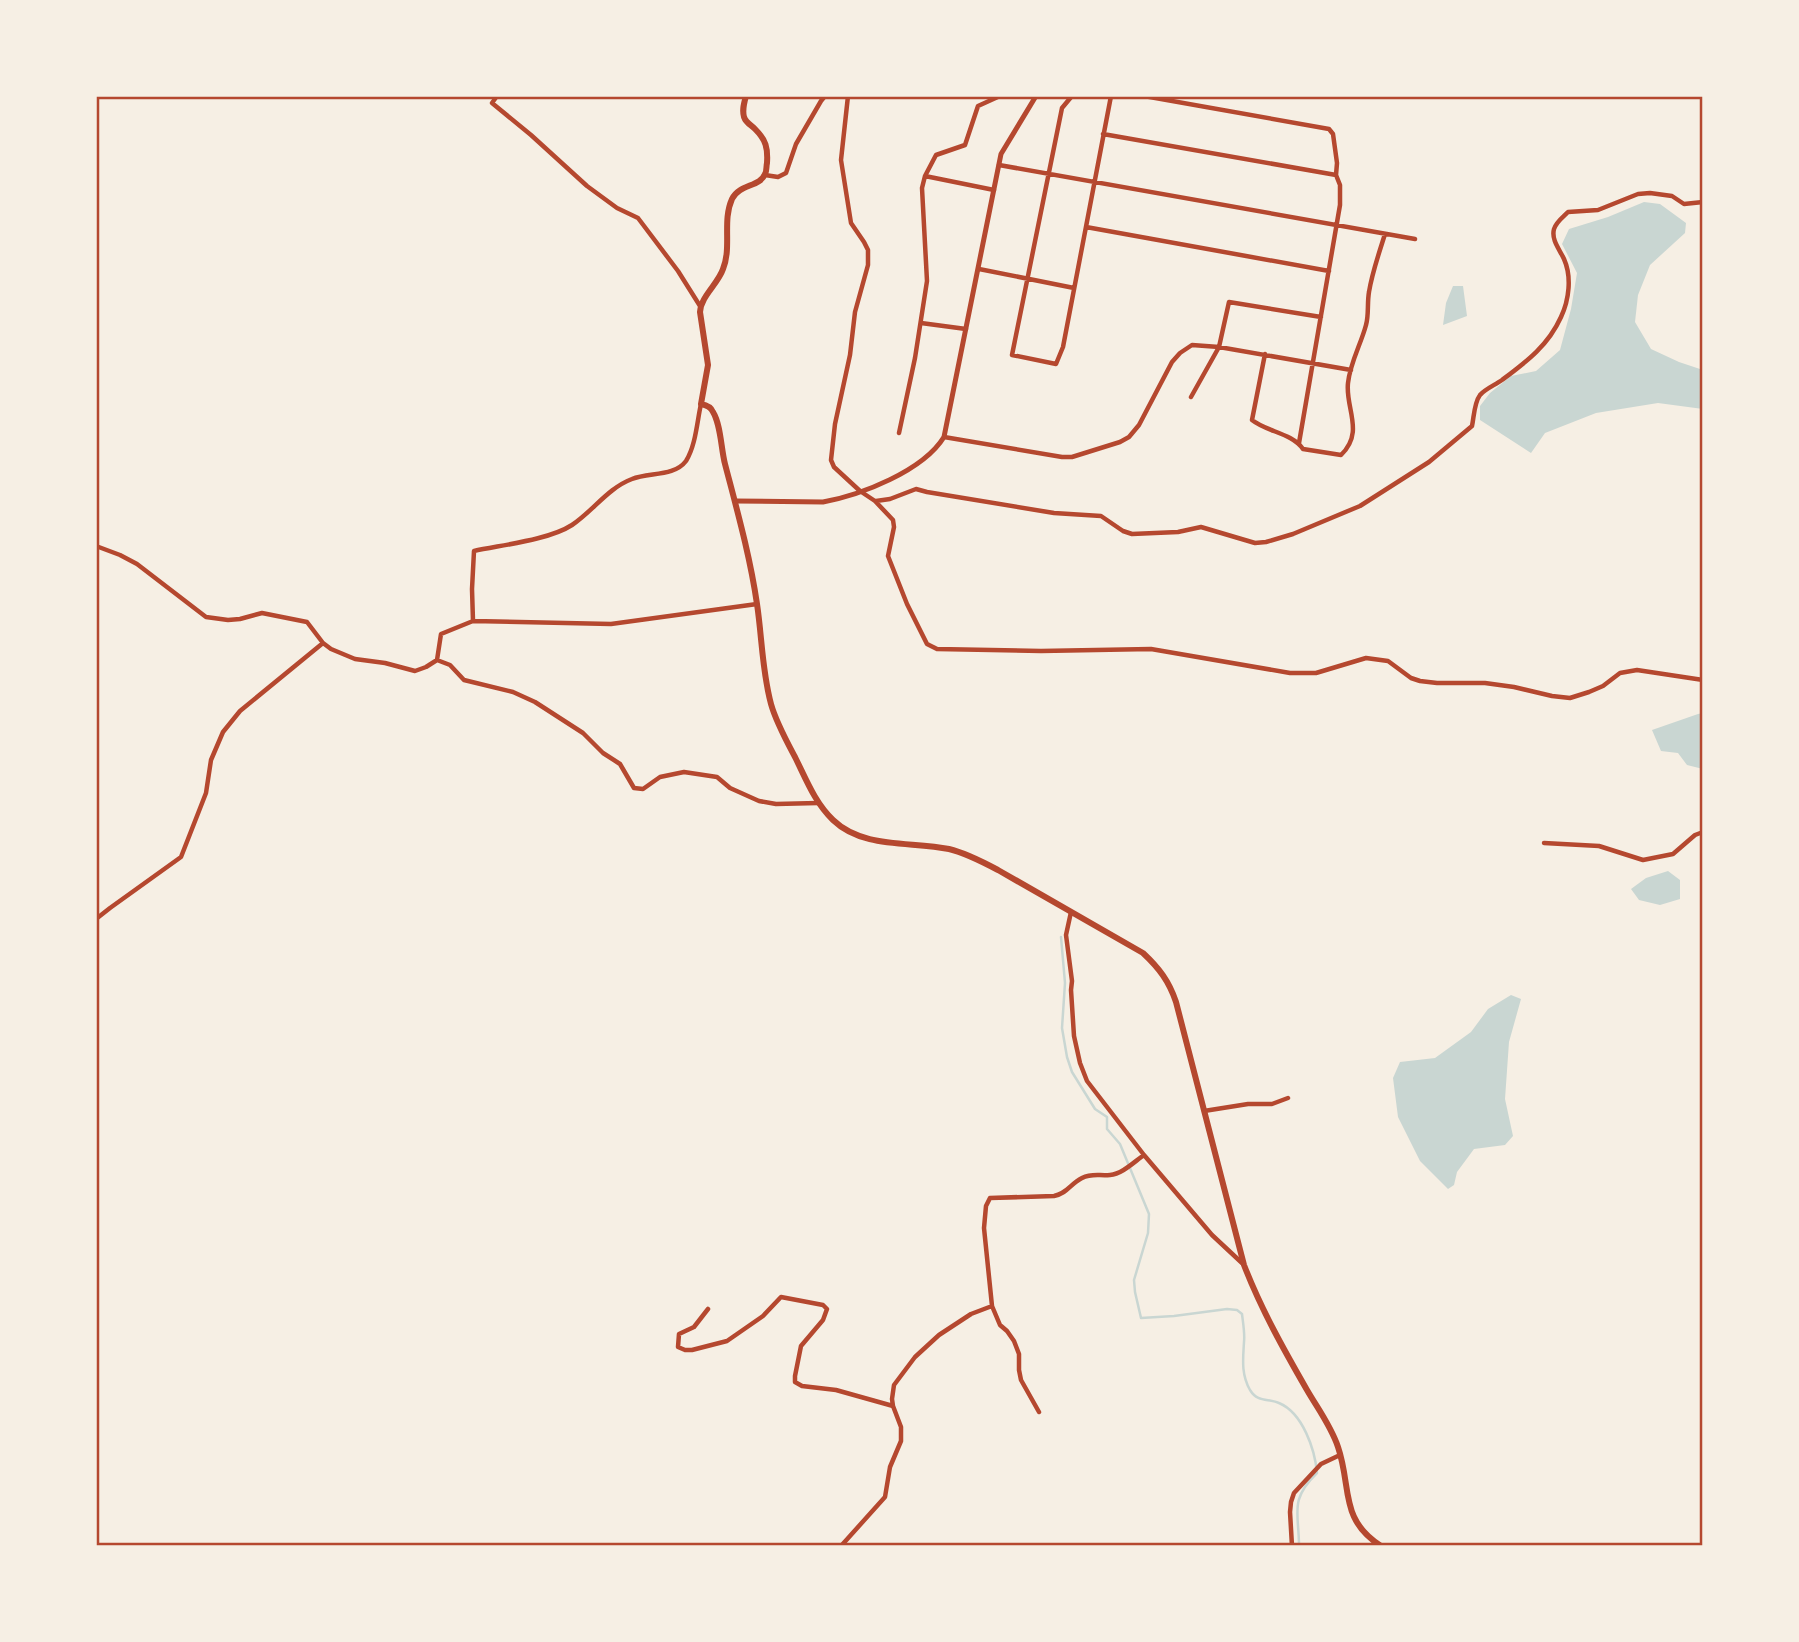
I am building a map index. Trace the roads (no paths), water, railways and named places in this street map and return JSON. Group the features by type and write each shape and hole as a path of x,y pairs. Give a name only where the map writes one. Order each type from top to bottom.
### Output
{"main road":[{"path":"746,96 743,116 765,140 768,151 765,175 760,181 739,190 732,199 727,258 720,278 700,306 708,365 701,404 708,406 713,412 735,501 757,604 766,685 779,727 818,803 849,833 867,839 950,849 998,870 1143,953 1159,968 1171,986 1177,1002 1244,1265 1272,1328 1329,1426 1340,1455 1353,1519 1361,1530 1381,1546"}],"street":[{"path":"497,96 492,103 587,186 617,208 638,218 678,271 700,306"},
{"path":"765,175 778,177 786,173 796,144 825,96"},
{"path":"848,96 841,160 851,223 868,250 868,265 855,312 831,460 834,467 875,501 894,523 888,556 927,645 937,649 1041,651 1151,649 1290,673 1316,673 1366,658 1388,661 1411,678 1420,681 1485,683 1570,698 1603,686 1620,673 1637,670 1703,680"},
{"path":"899,433 928,281 922,188 925,176 936,155 965,145 978,106 1000,96"},
{"path":"735,501 835,500 894,479 930,454 944,437 1001,154 1036,96"},
{"path":"1072,96 1062,108 1012,355 1056,364 1063,347 1111,96"},
{"path":"1144,96 1329,129 1333,134 1340,205 1299,443"},
{"path":"1103,134 1336,175"},
{"path":"999,165 1415,239"},
{"path":"925,176 994,190"},
{"path":"875,501 890,499 916,489 1054,513 1101,516 1132,534 1178,532 1200,527 1255,544 1293,534 1360,506 1429,462 1472,426 1476,401 1481,393 1531,359 1545,345 1565,308 1569,280 1553,232 1568,212 1598,210 1639,194 1650,193 1672,197 1684,204 1703,202"},
{"path":"1086,227 1329,271"},
{"path":"1265,354 1252,420 1299,443 1303,449 1341,455 1347,450 1352,436 1353,418 1348,384 1350,370 1367,323 1369,292 1385,234"},
{"path":"979,269 1074,288"},
{"path":"1191,397 1219,347 1229,302 1321,317"},
{"path":"921,323 966,329"},
{"path":"944,437 1062,457 1072,457 1120,442 1129,437 1139,425 1172,362 1192,345 1265,354 1350,370"},
{"path":"473,621 474,551 554,533 572,525 617,485 632,478 676,471 686,460 692,446 701,404"},
{"path":"96,546 137,564 206,617 228,620 262,613 307,622 331,649 355,659 415,671 437,660 441,634 473,621 611,624 757,604"},
{"path":"96,919 181,857 206,793 211,760 223,732 240,711 323,643"},
{"path":"437,660 450,665 464,680 513,692 535,702 583,733 603,753 620,764 634,788 643,789 660,777 684,772 717,777 730,788 759,801 776,804 818,803"},
{"path":"1544,843 1599,846 1643,860 1672,854 1695,835 1703,832"},
{"path":"1071,912 1066,936 1072,981 1074,1036 1087,1082 1212,1235 1244,1265"},
{"path":"1204,1111 1248,1104 1272,1104 1288,1098"},
{"path":"1039,1412 1021,1380 1019,1354 1014,1341 1000,1325 992,1306 984,1228 986,1206 990,1198 1063,1194 1079,1179 1092,1174 1112,1175 1144,1155"},
{"path":"708,1309 694,1327 679,1334 678,1347 692,1350 727,1341 763,1316 781,1297 823,1305 827,1309 823,1320 801,1346 795,1382 802,1386 836,1391 893,1406"},
{"path":"841,1546 885,1497 890,1467 901,1441 901,1427 892,1399 894,1385 915,1357 939,1335 971,1314 992,1306"},
{"path":"1292,1546 1290,1512 1294,1493 1321,1464 1340,1455"}],"waterway":[{"path":"1061,937 1065,983 1062,1028 1067,1057 1072,1072 1095,1109 1107,1117 1107,1129 1120,1144 1149,1214 1148,1233 1134,1280 1141,1318 1227,1309 1237,1310 1242,1314 1243,1366 1250,1390 1256,1397 1279,1403 1295,1415 1314,1454 1317,1473 1299,1499 1299,1546"}]}
